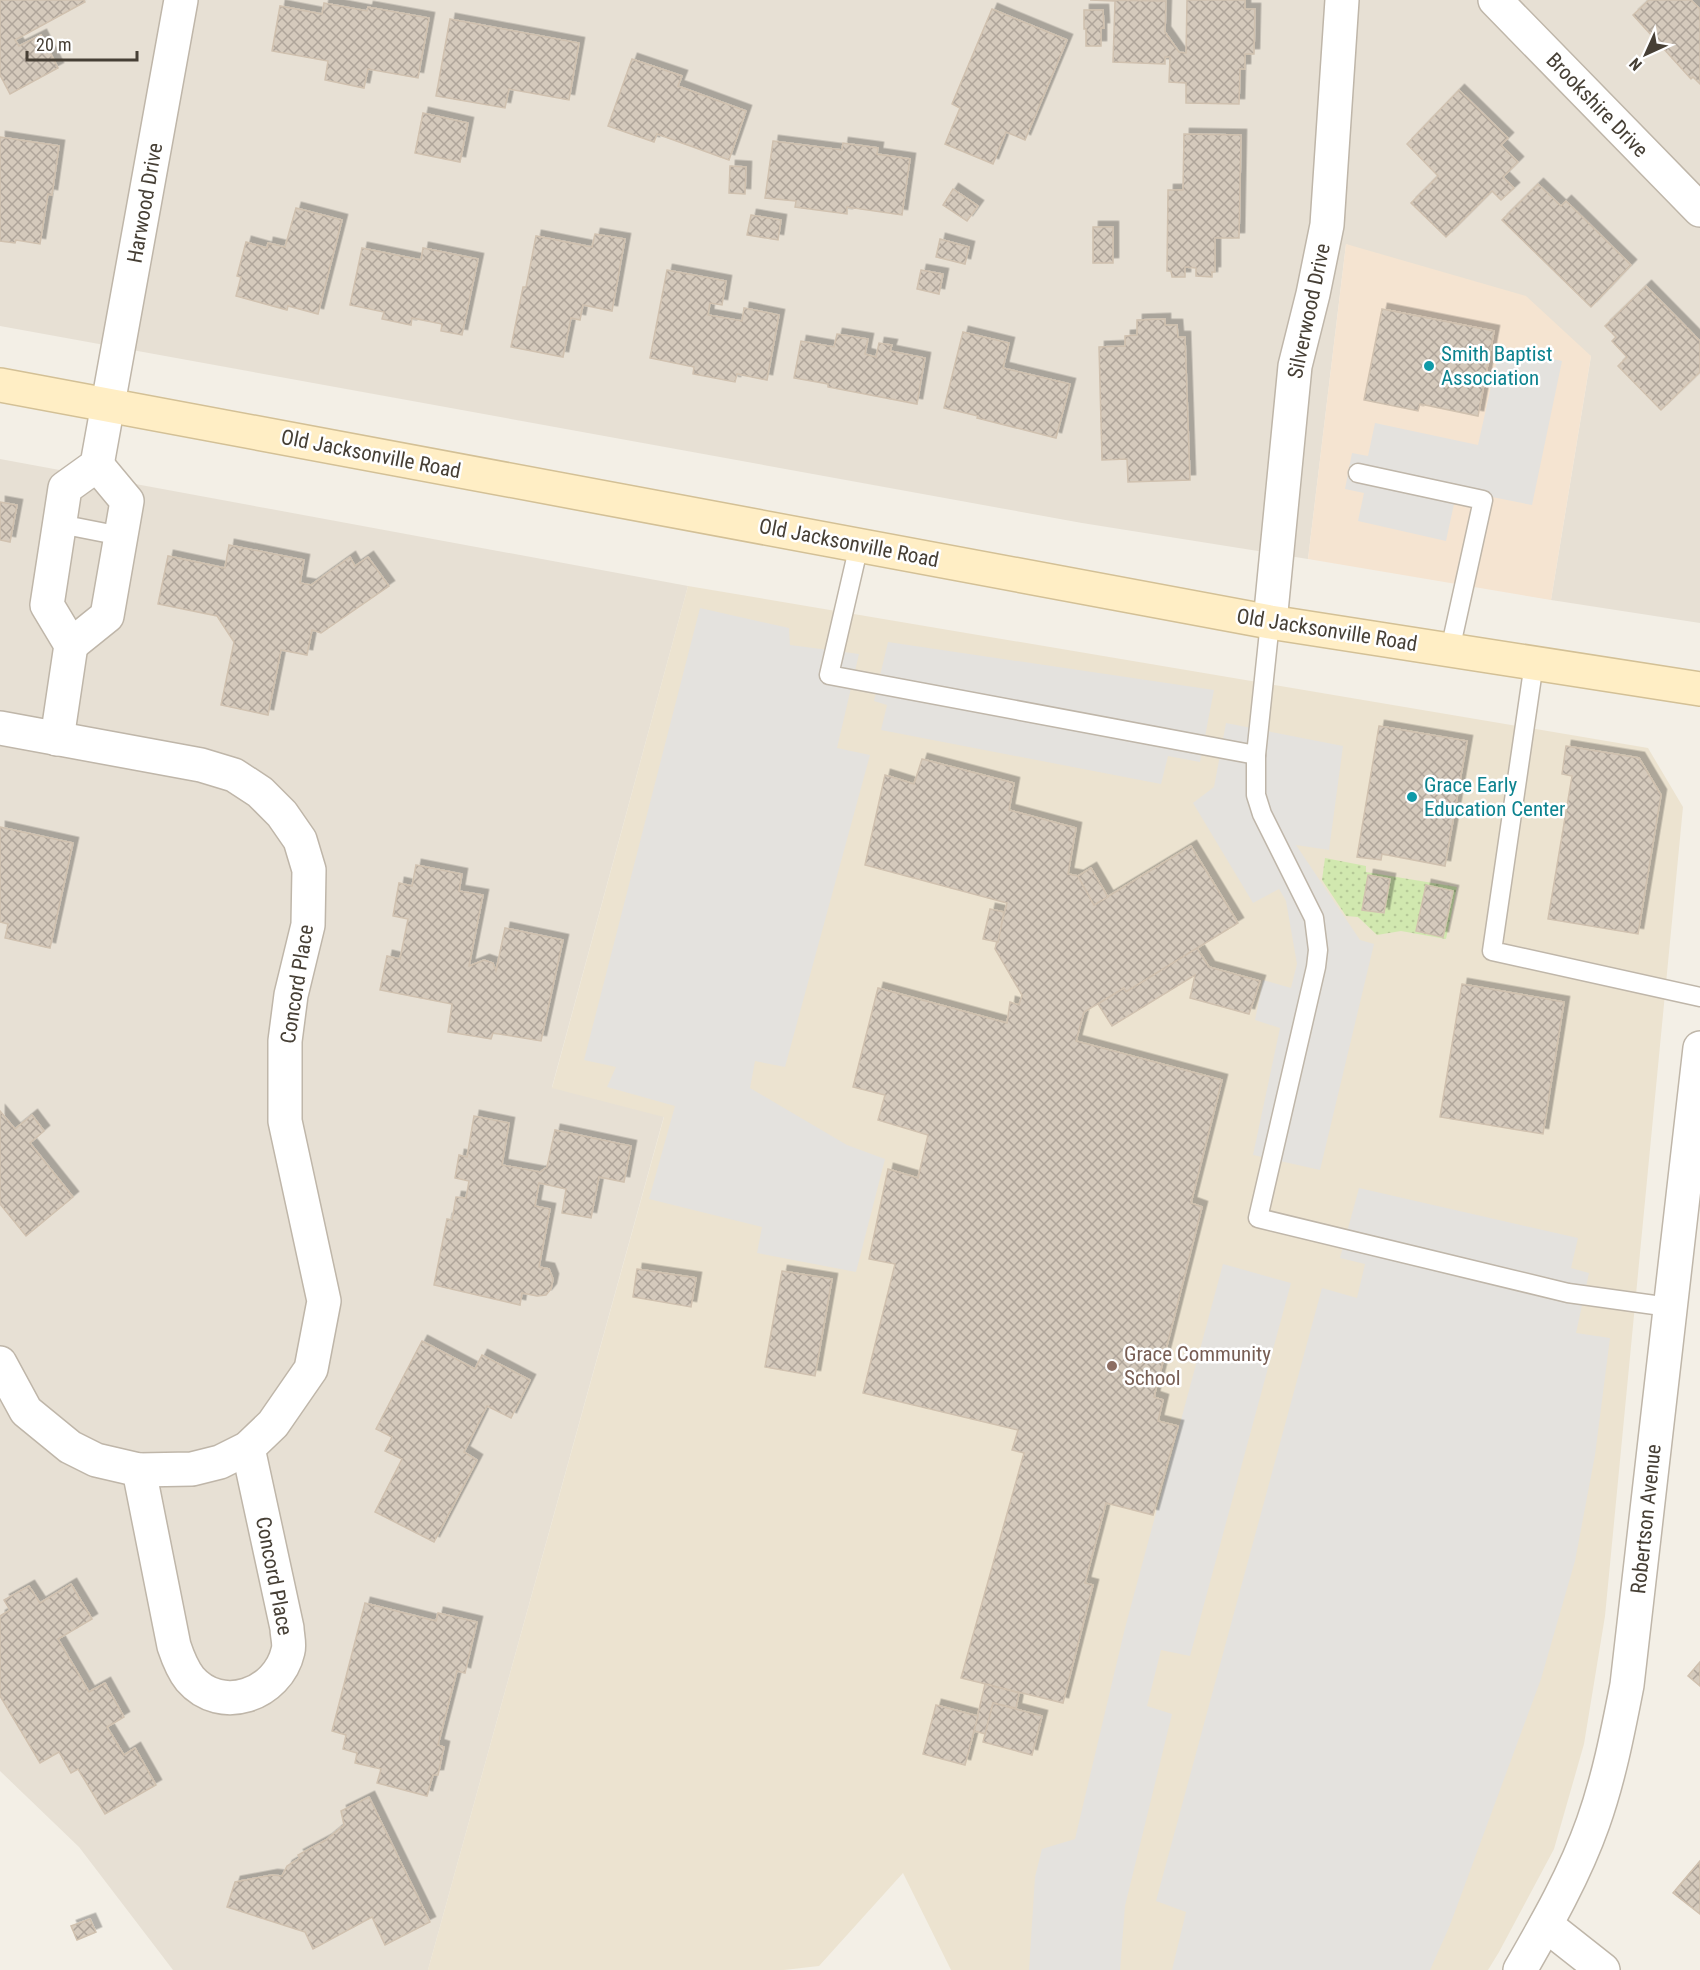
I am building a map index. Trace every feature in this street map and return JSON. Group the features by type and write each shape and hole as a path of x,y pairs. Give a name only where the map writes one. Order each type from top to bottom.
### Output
{"main road":[{"name":"Old Jacksonville Road","path":"0,385 1270,622 1700,689"}],"street":[{"name":"Harwood Drive","path":"108,405 181,0"},
{"name":"Silverwood Drive","path":"1270,622 1295,366 1327,225 1342,0"},
{"name":"Brookshire Drive","path":"1494,0 1700,210"},
{"path":"57,739 71,645 47,605 65,488 97,465 108,405"},
{"path":"71,645 107,616 127,501 97,465"},
{"name":"Concord Place","path":"0,728 201,765 234,775 260,792 282,814 300,840 309,870 308,926 291,995 285,1041 285,1122 324,1301 310,1369 273,1424 248,1448 220,1462 192,1469 139,1470 96,1460 70,1448 26,1411 0,1363"},
{"name":"Robertson Avenue","path":"1520,1970 1546,1925 1593,1824 1619,1726 1634,1633 1670,1307 1690,1223 1700,1048"},
{"name":"Concord Place","path":"139,1470 174,1646 182,1667 192,1681 210,1694 229,1699 248,1696 265,1686 280,1670 288,1650 287,1628 248,1448"},
{"path":"1546,1925 1603,1970"}],"lane":[{"path":"1358,473 1483,500 1450,650"},
{"path":"60,524 121,536"},
{"path":"860,545 829,675 1256,755"},
{"path":"1270,622 1256,755 1256,795 1262,814 1314,918 1318,950 1258,1218 1568,1293 1670,1307"},
{"path":"1534,663 1492,951 1700,997"}],"shaded area":[{"path":"0,0 1700,0 1700,623 1551,600 1591,356 1346,244 1308,559 1082,523 0,326"},
{"path":"1346,244 1526,296 1591,356 1551,600 1308,559"},
{"path":"1500,346 1562,361 1532,505 1457,490 1446,541 1358,521 1364,493 1345,489 1352,453 1368,456 1375,423 1478,445"},
{"path":"0,459 688,586 552,1087 664,1116 428,1970 173,1970 79,1847 0,1771"},
{"name":"Grace Community School","path":"688,586 1648,748 1683,807 1605,1616 1584,1744 1554,1849 1488,1970 951,1970 903,1873 819,1966 784,1970 428,1970 664,1117 552,1088"},
{"path":"700,608 789,628 790,645 859,654 837,748 870,755 785,1067 755,1061 750,1088 847,1145 885,1159 856,1272 757,1253 762,1227 649,1199 675,1106 607,1087 616,1067 584,1060"},
{"path":"888,642 1214,690 1200,762 1168,756 1161,784 881,730 887,705 874,701"},
{"path":"1226,723 1343,746 1329,850 1296,845 1360,940 1374,944 1320,1170 1253,1155 1280,1028 1255,1020 1263,980 1291,988 1297,964 1286,901 1279,889 1253,903 1193,803 1214,787"},
{"path":"1359,1188 1578,1238 1571,1268 1589,1273 1576,1333 1610,1338 1595,1455 1575,1561 1541,1679 1450,1925 1430,1970 1172,1970 1186,1912 1156,1901 1322,1288 1357,1298 1365,1264 1340,1258"},
{"path":"1223,1264 1291,1283 1190,1656 1161,1650 1147,1706 1172,1714 1125,1906 1120,1970 1029,1970 1035,1877 1042,1849 1075,1839 1125,1628"}],"green space":[{"path":"1325,858 1366,866 1366,872 1457,887 1446,939 1401,931 1377,935 1358,917 1346,916 1322,880"}],"building":[{"path":"0,0 84,0 85,2 15,40 19,46 41,35 58,68 10,94 0,75"},
{"path":"1090,0 1166,1 1165,32 1179,52 1186,53 1187,0 1245,0 1245,9 1255,9 1254,54 1245,54 1245,69 1240,69 1239,104 1186,103 1186,83 1169,82 1170,57 1165,57 1165,64 1113,62 1115,1"},
{"path":"1649,0 1691,0 1700,9 1700,84 1693,77 1691,79 1633,15"},
{"path":"324,3 367,11 368,7 429,18 418,78 368,69 364,88 325,80 328,61 272,51 280,6 322,14"},
{"path":"992,9 1067,40 1025,140 1006,132 993,164 945,144 960,108 952,104"},
{"path":"1084,10 1103,10 1104,28 1101,28 1101,46 1086,46"},
{"path":"450,19 579,43 569,100 509,89 505,108 436,96"},
{"path":"632,59 682,76 678,86 746,111 729,160 657,134 654,142 608,126"},
{"path":"1459,90 1508,138 1501,145 1518,162 1503,177 1514,188 1501,200 1492,191 1446,237 1411,203 1438,176 1407,144"},
{"path":"423,113 468,123 460,162 415,153"},
{"path":"1184,134 1241,135 1239,238 1215,238 1215,272 1212,272 1212,277 1196,276 1196,268 1185,267 1185,277 1172,277 1171,271 1167,271 1168,190 1183,190"},
{"path":"0,137 59,146 52,195 48,194 40,244 16,240 15,243 0,241"},
{"path":"773,141 842,150 843,143 878,148 877,154 910,159 902,215 847,207 847,214 795,207 796,201 765,198"},
{"path":"730,166 746,167 745,194 729,193"},
{"path":"1538,184 1561,206 1566,201 1631,265 1591,307 1502,220"},
{"path":"953,189 978,206 967,221 943,205"},
{"path":"296,208 342,220 318,314 288,306 287,310 236,296 241,277 237,276 246,242 267,248 268,243 285,247"},
{"path":"751,215 781,220 778,240 747,235"},
{"path":"1093,227 1113,227 1113,263 1093,263"},
{"path":"595,234 625,239 612,311 583,305 580,320 571,318 563,357 511,347 536,236 592,247"},
{"path":"940,239 969,247 965,264 936,257"},
{"path":"362,248 421,260 423,248 478,259 462,335 441,331 442,324 412,318 411,325 382,319 384,312 350,305"},
{"path":"667,270 726,281 722,305 710,303 708,315 742,321 744,308 779,315 767,380 737,374 735,382 693,374 694,367 650,358"},
{"path":"921,270 943,274 939,294 917,289"},
{"path":"1646,286 1700,341 1700,372 1661,410 1618,366 1627,357 1612,341 1616,337 1605,326"},
{"name":"Smith Baptist Association","path":"1382,309 1494,331 1478,416 1420,404 1418,411 1364,400"},
{"path":"1165,319 1165,325 1177,325 1178,337 1185,337 1190,480 1128,482 1127,459 1102,460 1099,347 1125,346 1125,336 1137,335 1137,320"},
{"path":"963,332 1009,343 1003,368 1070,384 1056,438 944,408"},
{"path":"837,334 868,339 865,354 876,357 879,343 892,345 890,351 925,358 917,404 794,378 801,341 834,347"},
{"path":"0,502 17,505 10,542 0,540"},
{"path":"229,545 304,560 300,583 311,585 350,557 355,566 368,557 389,586 321,633 312,630 307,655 281,650 268,715 221,705 234,642 217,616 158,604 168,556 225,568"},
{"name":"Grace Early Education Center","path":"1379,726 1467,741 1445,866 1382,854 1381,860 1357,857"},
{"path":"1566,746 1639,758 1661,795 1638,934 1548,919 1572,776 1562,774"},
{"path":"922,759 1014,783 1009,810 1076,828 1068,874 1078,876 1094,905 1191,846 1238,923 1126,992 1124,988 1084,1012 1076,1041 1222,1080 1191,1203 1202,1207 1154,1397 1163,1400 1158,1421 1178,1426 1153,1515 1106,1503 1085,1583 1093,1585 1063,1703 961,1678 1024,1453 1012,1450 1018,1430 863,1393 895,1264 869,1259 888,1169 918,1178 928,1135 878,1120 885,1095 853,1087 878,988 1007,1023 1010,1002 1019,1005 1022,995 995,949 1007,903 865,865 885,775 914,784"},
{"path":"0,827 73,843 50,948 5,938 8,924 0,922"},
{"path":"416,865 462,874 459,891 483,895 469,966 484,960 493,963 496,971 505,928 563,940 541,1041 493,1033 491,1039 448,1032 452,1004 380,990 387,956 400,959 408,919 393,916 399,883 412,886"},
{"path":"1091,868 1108,897 1094,905 1078,876"},
{"path":"1368,875 1390,879 1384,913 1362,910"},
{"path":"1426,885 1453,891 1443,937 1416,931"},
{"path":"990,909 1004,912 998,942 983,939"},
{"path":"1197,948 1209,967 1260,981 1249,1014 1190,998 1195,975 1112,1026 1098,1004 1124,988 1126,992"},
{"path":"1462,984 1564,1002 1543,1134 1440,1117"},
{"path":"0,1111 15,1129 32,1115 44,1131 30,1143 73,1197 26,1236 0,1204"},
{"path":"474,1116 509,1123 502,1165 540,1172 547,1167 555,1130 631,1146 624,1182 599,1177 591,1218 562,1213 566,1189 539,1183 535,1206 550,1209 539,1267 549,1269 553,1279 551,1289 546,1295 522,1293 520,1305 434,1285 447,1219 452,1220 456,1197 466,1198 469,1181 455,1178 459,1155 467,1157"},
{"path":"637,1269 696,1278 691,1307 633,1297"},
{"path":"782,1271 832,1279 815,1376 765,1367"},
{"path":"422,1341 475,1369 482,1355 530,1380 511,1418 487,1406 464,1452 477,1460 434,1542 375,1512 402,1459 385,1451 392,1437 376,1429"},
{"path":"71,1584 92,1619 58,1639 89,1692 105,1683 124,1717 107,1727 124,1755 135,1748 156,1785 105,1814 78,1769 71,1773 59,1752 40,1763 0,1696 0,1616 10,1610 4,1600 29,1586 40,1603"},
{"path":"365,1603 436,1621 438,1613 477,1622 465,1673 457,1671 438,1745 444,1747 438,1775 433,1775 427,1796 377,1783 381,1769 355,1763 357,1753 343,1749 346,1735 332,1731"},
{"path":"1700,1662 1700,1686 1688,1676"},
{"path":"985,1684 1019,1693 1016,1708 993,1703 986,1734 974,1731"},
{"path":"993,1703 1042,1716 1032,1755 983,1742"},
{"path":"936,1705 978,1716 965,1765 923,1754"},
{"path":"369,1797 430,1922 385,1945 372,1917 313,1949 305,1932 227,1907 235,1882 272,1875 282,1876 287,1866 300,1858 298,1855 326,1840 344,1825 341,1811"},
{"path":"1700,1861 1700,1914 1673,1893"},
{"path":"90,1919 96,1932 77,1940 71,1926"}],"place":[{"name":"Smith Baptist Association","path":"1429,366"},
{"name":"Grace Early Education Center","path":"1412,797"},
{"name":"Grace Community School","path":"1112,1366"}]}
